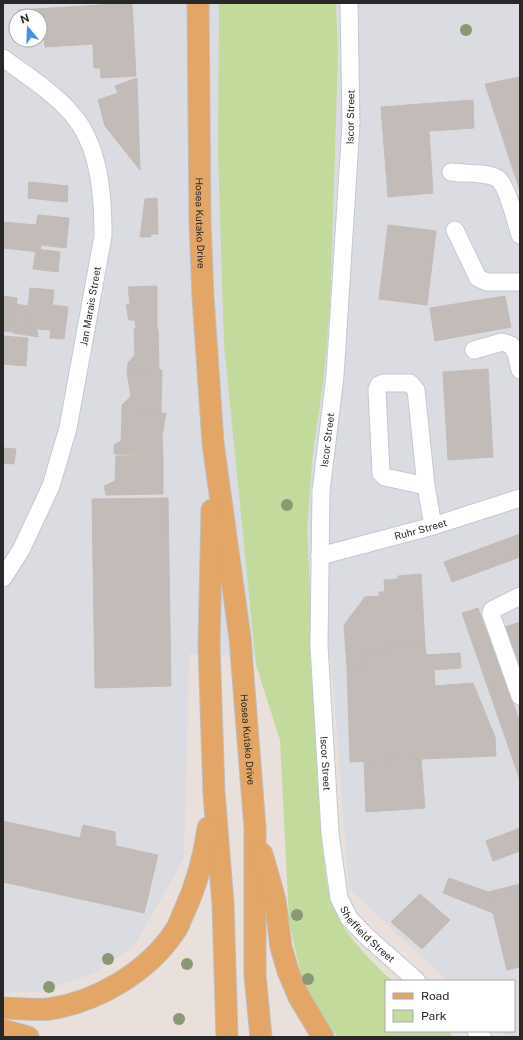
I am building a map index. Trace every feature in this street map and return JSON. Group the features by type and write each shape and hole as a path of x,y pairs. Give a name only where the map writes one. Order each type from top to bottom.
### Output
{"main road":[{"name":"Hosea Kutako Drive","path":"198,3 201,231 213,444 209,646 214,793 223,904 227,1037"},
{"name":"Hosea Kutako Drive","path":"213,444 240,638 256,828 255,975 261,1037"},
{"path":"3,1008 48,1009 84,1000 118,984 152,959 176,931 192,895 204,860 214,793"},
{"path":"256,828 275,900 281,947 288,971 299,997 323,1037"},
{"path":"3,1030 28,1037"}],"street":[{"name":"Iscor Street","path":"335,877 330,833 319,645 321,491 335,376 351,124 349,3"},
{"name":"Jan Marais Street","path":"3,58 37,83 73,114 91,145 103,206 103,236 80,369 66,436 51,486 20,550 3,578"},
{"path":"451,172 490,176 498,179 504,186 520,235"},
{"path":"455,230 478,278 487,282 520,282"},
{"path":"474,350 502,342 511,344 520,370"},
{"path":"426,486 385,477 381,473 377,390 379,385 384,383 410,383 416,390 426,486 433,526"},
{"name":"Ruhr Street","path":"320,556 433,526 520,498"},
{"path":"520,596 498,606 492,610 491,614 520,696"},
{"name":"Sheffield Street","path":"335,877 339,898 349,918 364,936 416,980"}],"shaded area":[{"path":"3,3 520,3 520,1037 508,1037 502,1032 515,1032 515,980 447,980 349,889 331,657 189,654 184,858 134,946 93,974 41,991 3,993"}],"green space":[{"path":"219,3 336,3 338,55 330,306 324,375 313,452 307,529 322,843 325,872 332,903 345,928 353,940 391,980 385,980 385,1032 449,1032 454,1037 338,1037 310,996 299,966 289,920 280,740 256,665 224,344 218,152"}],"building":[{"path":"132,3 136,76 101,78 100,68 94,68 93,44 48,47 48,8"},
{"path":"520,77 520,130 502,136 485,84"},
{"path":"137,78 140,170 105,126 98,100 118,93 115,86"},
{"path":"473,100 474,128 429,131 433,193 388,197 381,107"},
{"path":"520,130 520,191 502,136"},
{"path":"29,182 68,186 67,202 28,198"},
{"path":"157,198 158,234 151,234 151,237 140,237 145,199"},
{"path":"38,215 69,218 66,248 41,245 40,252 3,248 3,222 36,225"},
{"path":"388,225 436,231 427,305 379,299"},
{"path":"36,249 60,252 58,272 33,269"},
{"path":"157,286 157,329 136,329 135,320 129,320 126,305 130,304 128,287"},
{"path":"30,288 54,290 50,330 26,328"},
{"path":"3,296 17,298 13,332 3,331"},
{"path":"505,296 511,327 435,341 430,308"},
{"path":"16,304 28,306 26,328 37,329 38,337 13,333"},
{"path":"53,305 68,307 64,339 50,338"},
{"path":"134,329 158,329 159,370 127,372 128,363 135,355"},
{"path":"3,336 28,338 26,366 3,364"},
{"path":"488,369 493,457 448,460 443,372"},
{"path":"162,370 161,413 122,414 122,405 131,396 127,372"},
{"path":"166,413 162,436 163,455 114,454 114,445 121,441 122,414"},
{"path":"3,448 16,449 14,464 3,463"},
{"path":"163,455 163,494 106,495 104,486 115,481 116,456"},
{"path":"168,498 171,686 95,688 92,499"},
{"path":"520,534 520,557 452,582 444,562"},
{"path":"421,574 425,646 363,650 364,666 347,667 344,625 365,597 379,596 379,592 385,592 384,580 398,579 398,576"},
{"path":"478,608 520,722 520,780 462,613"},
{"path":"520,622 520,680 502,628"},
{"path":"425,646 426,655 460,653 461,668 434,670 435,686 473,683 495,737 496,756 350,762 347,667 364,666 363,650"},
{"path":"421,759 425,808 366,812 364,761"},
{"path":"3,821 80,838 83,825 115,832 116,846 158,855 144,913 3,882"},
{"path":"520,828 520,851 493,861 486,841"},
{"path":"449,878 488,892 493,913 443,893"},
{"path":"520,884 520,967 507,970 488,892"},
{"path":"420,894 450,920 422,949 391,922"}]}
